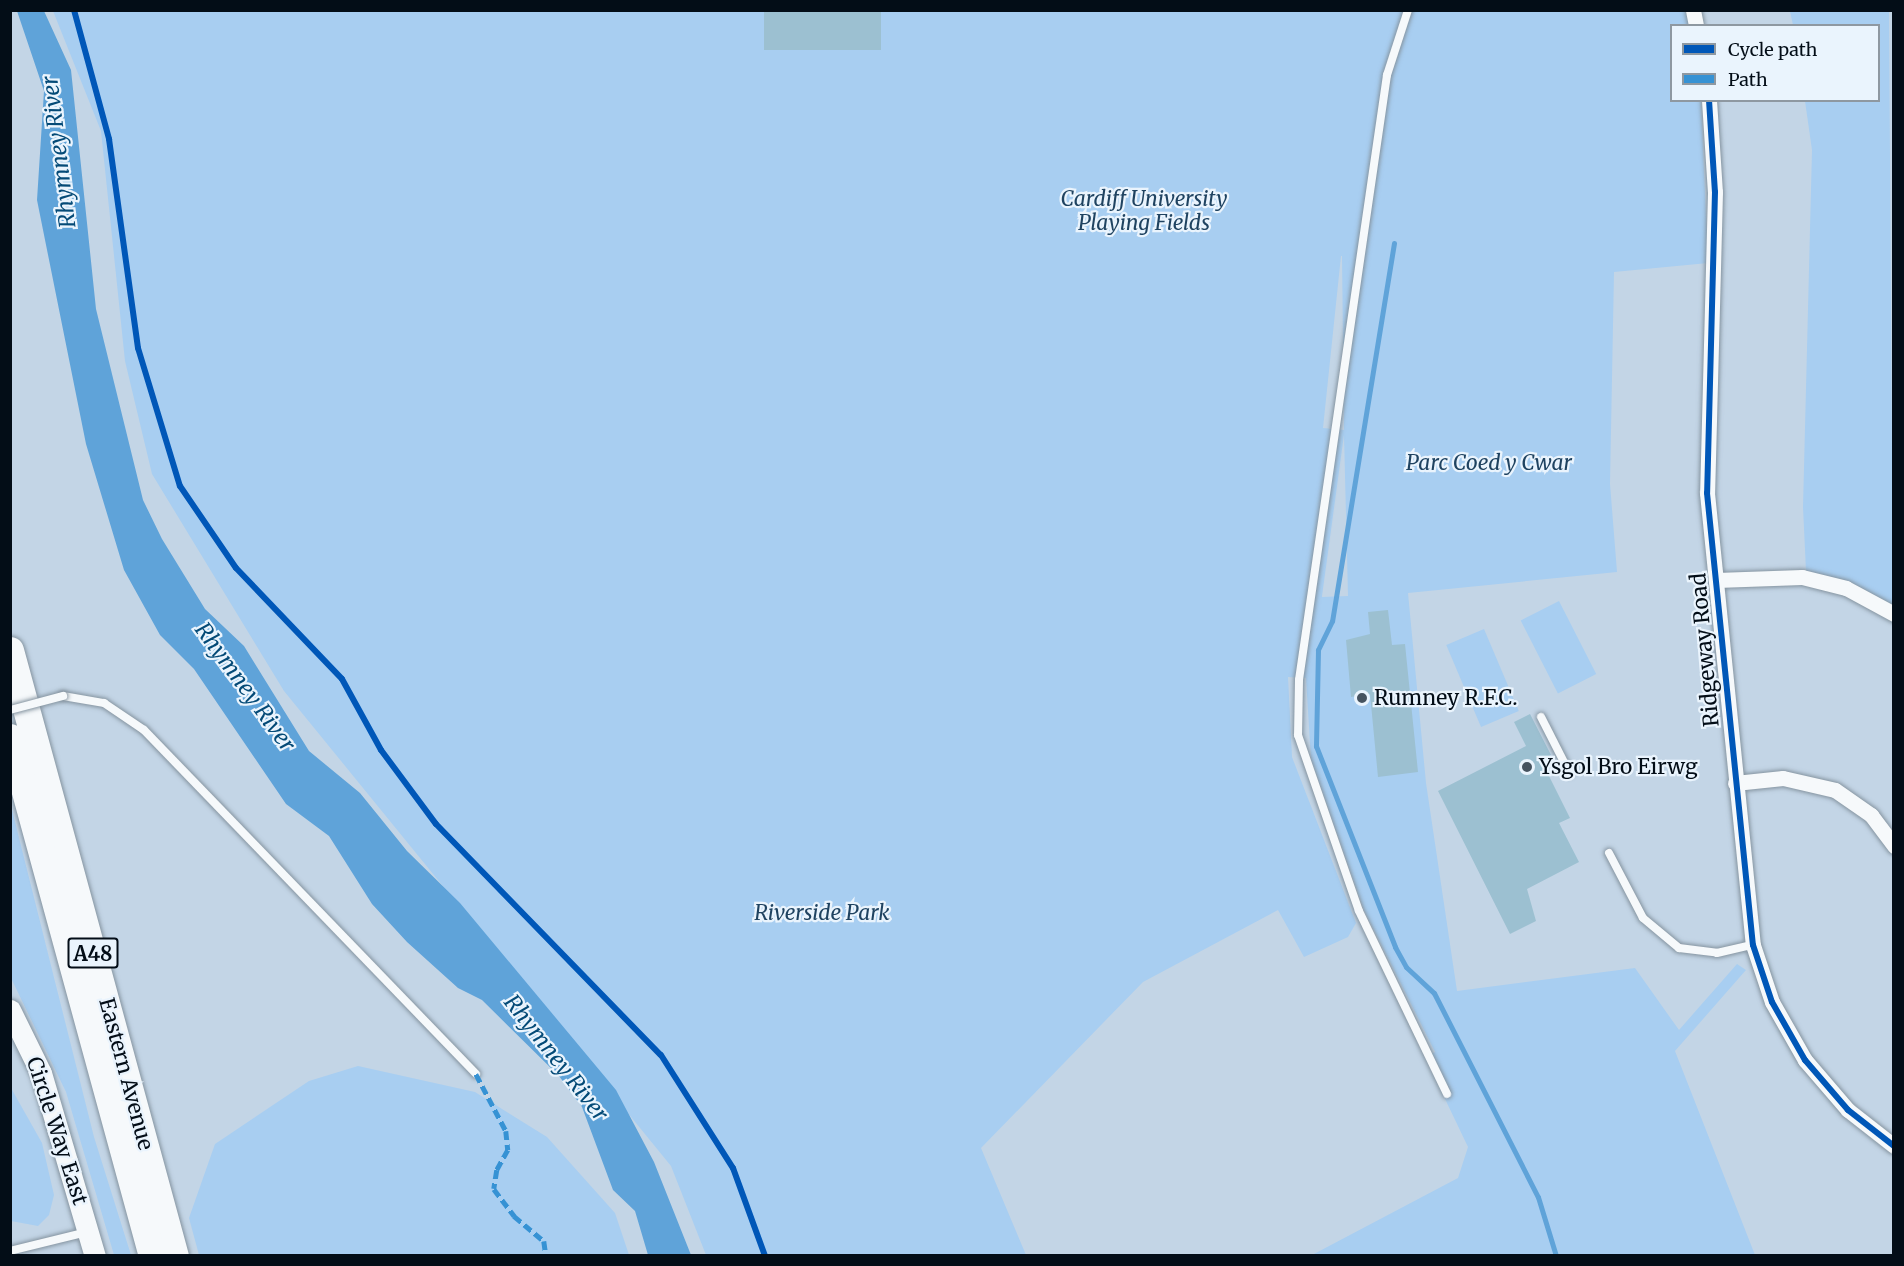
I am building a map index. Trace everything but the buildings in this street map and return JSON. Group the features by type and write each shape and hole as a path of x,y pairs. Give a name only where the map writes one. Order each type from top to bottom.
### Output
{"highway":[{"name":"Eastern Avenue","path":"10,650 175,1256"},
{"name":"Eastern Avenue","path":"10,738 152,1256"}],"street":[{"name":"Ridgeway Road","path":"1709,102 1715,192 1705,435 1735,783 1753,945 1772,1002 1805,1060 1848,1110 1893,1146"},
{"path":"1716,580 1802,577 1846,588 1893,614"},
{"path":"1735,783 1783,778 1835,790 1861,805 1893,846"},
{"name":"Circle Way East","path":"10,1010 41,1073 95,1256"}],"lane":[{"path":"1408,10 1387,75 1299,680 1298,735 1359,911 1447,1094"},
{"path":"10,710 63,696 104,703 144,730 476,1074"},
{"path":"1541,717 1569,772"},
{"path":"1610,853 1643,918 1679,948 1717,953 1753,945"},
{"path":"10,1251 89,1231"}],"green space":[{"path":"53,11 1685,11 1689,24 1670,24 1670,102 1701,102 1708,263 1614,272 1610,484 1617,572 1408,593 1426,783 1457,991 1635,968 1679,1030 1737,964 1746,970 1675,1051 1755,1255 1312,1255 1458,1178 1468,1147 1425,1057 1435,1052 1364,910 1311,760 1306,678 1288,677 1292,757 1356,923 1348,937 1304,957 1278,910 1143,982 981,1148 1026,1255 706,1255 671,1166 284,691 152,474 125,361 101,131","holes":["1342,256 1344,430 1323,428","1344,435 1348,596 1322,597"]},
{"path":"1790,11 1889,11 1893,606 1863,589 1806,571 1803,507 1812,150 1805,102 1880,102 1880,24 1793,24"},
{"path":"1559,601 1596,674 1558,694 1521,621"},
{"path":"1484,629 1519,711 1481,727 1446,645"},
{"path":"10,802 94,1137 131,1255 114,1255 66,1092 11,978"},
{"path":"358,1066 475,1092 547,1137 615,1213 629,1255 199,1255 189,1218 215,1144 309,1081"},
{"path":"11,1088 42,1143 54,1195 49,1215 38,1226 11,1221"}],"water":[{"name":"Rhymney River","path":"17,11 44,11 71,70 96,309 143,500 162,539 205,609 244,646 309,751 360,793 407,851 460,903 616,1090 654,1162 691,1255 648,1255 635,1211 613,1190 582,1107 559,1076 482,1000 458,988 407,942 372,904 329,836 286,804 194,669 160,635 124,570 86,444 37,200 44,91"}],"waterway":[{"path":"1394,243 1332,621 1318,650 1316,746 1395,947 1406,967 1434,993 1538,1197 1556,1256"}],"marked path":[{"path":"476,1074 506,1131 508,1150 497,1170 494,1189 514,1216 544,1241 546,1256"}],"cycle path":[{"path":"74,10 109,139 138,348 180,486 236,568 342,679 381,750 436,824 661,1055 733,1168 765,1256"},
{"path":"1709,102 1715,192 1707,493 1753,945 1772,1002 1805,1060 1848,1110 1894,1146"}],"place":[{"name":"Rumney R.F.C.","path":"1362,698"},
{"name":"Ysgol Bro Eirwg","path":"1527,767"}],"park label":[{"name":"Cardiff University Playing Fields","path":"1144,211"},
{"name":"Parc Coed y Cwar","path":"1489,463"},
{"name":"Riverside Park","path":"822,913"}]}
